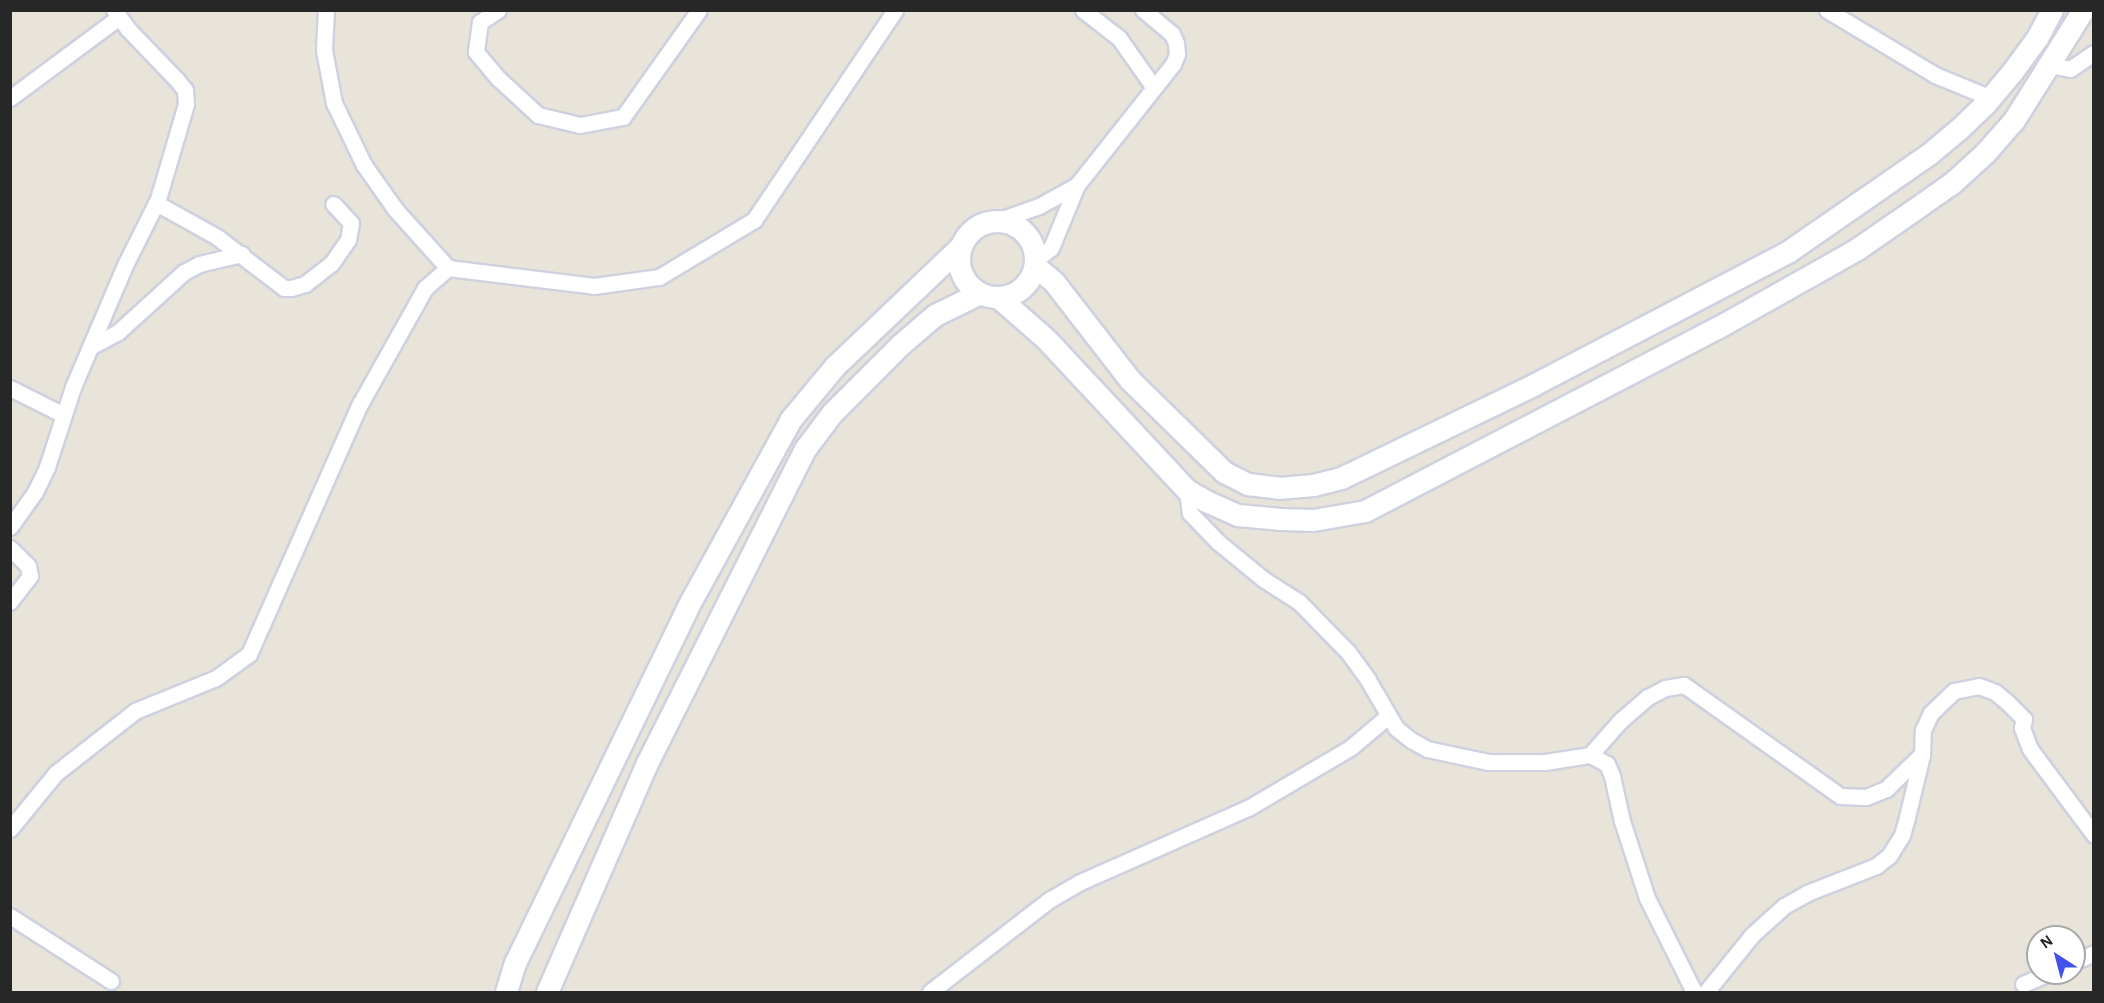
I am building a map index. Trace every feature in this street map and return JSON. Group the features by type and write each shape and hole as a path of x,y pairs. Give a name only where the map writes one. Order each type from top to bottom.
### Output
{"street":[{"path":"326,10 324,50 334,102 364,165 395,209 448,268 594,286 659,277 754,220 895,10"},
{"path":"498,10 480,22 476,52 498,79 538,115 580,125 623,117 699,10"},
{"path":"1083,10 1119,38 1145,76 1156,86"},
{"path":"1035,263 1051,248 1077,185 1173,64 1177,54 1176,43 1162,25 1143,10"},
{"path":"1827,10 1935,75 1990,98"},
{"path":"1035,263 1054,282 1130,380 1224,472 1248,484 1279,488 1313,485 1341,478 1533,385 1789,250 1929,154 1990,98 2037,38 2052,10"},
{"path":"962,245 959,254 961,272 966,281 989,295 1046,339 1187,490 1238,515 1313,520 1365,511 1717,328 1857,249 1952,184 1985,153 2013,120 2083,10"},
{"path":"10,98 117,14 163,63 184,90 186,104 156,203 125,265 90,347 39,484 10,527"},
{"path":"2037,38 2054,58 2070,69 2094,53"},
{"path":"506,993 520,954 687,608 791,419 835,366 962,245 977,226 1039,206 1077,185"},
{"path":"156,203 217,237 284,288 305,284 331,264 352,232 349,219 333,204"},
{"path":"547,993 648,763 805,449 832,413 900,345 935,315 989,295 1018,291 1031,276 1035,263 1033,245 1026,233 1014,224 999,220"},
{"path":"90,347 118,332 184,272 199,264 242,254"},
{"path":"10,829 56,773 135,711 216,678 249,654 360,404 425,288 448,268"},
{"path":"10,388 64,415"},
{"path":"1187,490 1190,513 1218,542 1263,579 1299,602 1348,652 1368,680 1388,716 1404,734 1427,749 1488,762 1545,762 1590,755 1607,764 1647,897 1694,993"},
{"path":"10,548 28,566 30,576 10,602"},
{"path":"1590,755 1620,721 1648,697 1665,688 1684,685 1840,796 1866,797 1886,789 1922,755"},
{"path":"1706,993 1752,935 1784,906 1807,893 1876,866 1889,856 1902,835 1922,755 1923,730 1931,713 1954,691 1979,686 1995,692 2024,719 2022,728 2030,749 2094,835"},
{"path":"930,993 1049,900 1080,882 1248,808 1350,748 1388,716"},
{"path":"10,916 111,981"}]}
